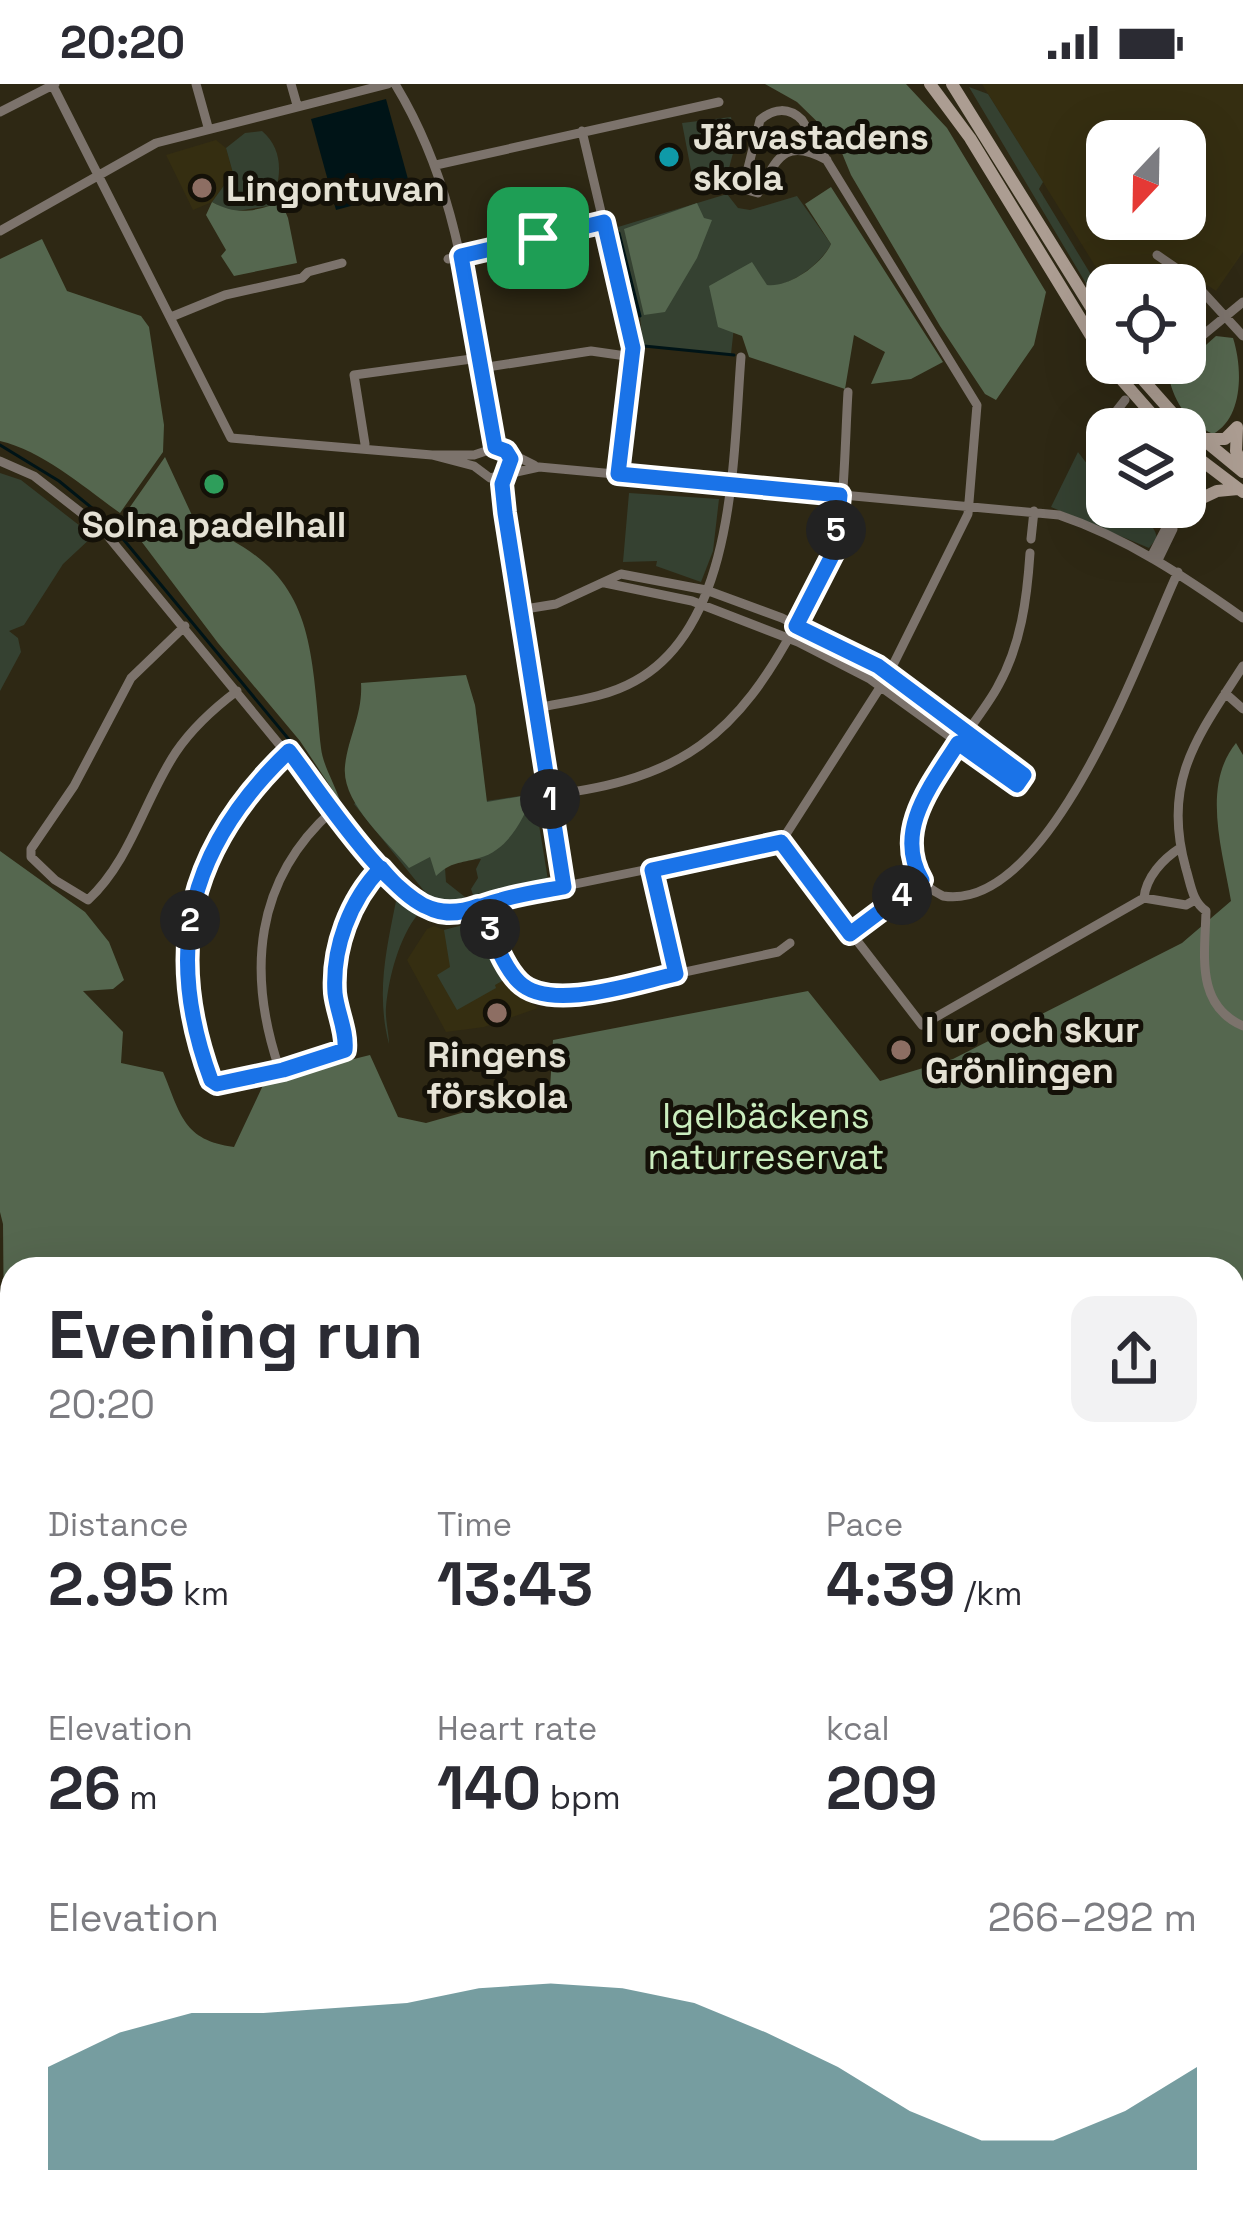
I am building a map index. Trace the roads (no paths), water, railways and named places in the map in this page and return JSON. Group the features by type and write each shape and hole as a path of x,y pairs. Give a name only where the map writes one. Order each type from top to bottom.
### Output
{"main road":[{"path":"930,84 970,138 1086,329"},
{"path":"952,84 1086,299"},
{"path":"1125,384 1147,408"},
{"path":"1148,384 1171,408"},
{"path":"1206,439 1225,439 1237,428"},
{"path":"1237,428 1236,451 1243,469"},
{"path":"1206,443 1243,469"},
{"path":"1206,466 1240,491"},
{"path":"1206,496 1217,490 1240,491"}],"street":[{"path":"0,112 53,84 231,438 432,455 490,450 539,467 1034,511 1090,526 1155,559 1243,618"},
{"path":"196,84 208,127"},
{"path":"291,84 297,105"},
{"path":"0,231 156,142 392,84 416,119 436,165 461,256 564,887"},
{"path":"436,165 719,102"},
{"path":"0,461 34,476 102,529 399,890 428,909 457,913 781,842 888,675 969,508 977,405 826,160 795,113 775,111 760,120 744,184 758,193 774,161 794,150 826,160"},
{"path":"582,131 628,321 632,357 618,474"},
{"path":"448,259 604,222"},
{"path":"1157,255 1189,277 1243,336"},
{"path":"171,316 225,295 302,278 342,263"},
{"path":"1206,334 1243,302"},
{"path":"365,444 354,375 591,351 632,357"},
{"path":"537,708 600,696 639,680 686,633 724,537 741,357"},
{"path":"550,795 616,783 697,750 750,700 835,550 848,392"},
{"path":"1120,408 1125,400"},
{"path":"1237,428 1243,411"},
{"path":"432,455 497,477 539,467"},
{"path":"497,477 510,456"},
{"path":"1031,539 1034,511"},
{"path":"1155,559 1173,528"},
{"path":"1030,553 1025,616 998,687 958,743 921,806 909,838 912,863 922,880 943,896 978,893 1028,856 1082,783 1178,572"},
{"path":"519,610 556,604 621,574 706,590 796,626 888,675 1024,775 1017,785 881,686 788,638 701,604 605,583"},
{"path":"185,626 130,678 74,786 31,849 31,857 55,880 88,900 126,850 175,753 199,722 237,691"},
{"path":"1243,666 1199,732 1183,772 1178,802 1180,848 1195,900 1205,911 1204,970 1212,1002 1243,1026"},
{"path":"1225,693 1243,709"},
{"path":"289,751 252,788 220,835 201,876 188,930 185,966 191,1019 211,1080 222,1084 345,1050 335,997 336,963 359,895 381,868"},
{"path":"279,1068 264,1024 260,993 264,928 271,900 298,845 333,810"},
{"path":"781,842 922,1025 1144,898 1186,905 1195,900"},
{"path":"1144,898 1147,883 1166,857 1180,848"},
{"path":"652,870 676,974"},
{"path":"850,934 922,880"},
{"path":"478,906 519,982 534,992 569,995 778,952 790,943"}],"waterway":[{"path":"619,233 640,316"},
{"path":"644,346 734,355"},
{"path":"0,445 59,481 109,522 296,748"}],"place":[{"name":"Järvastadens skola","path":"669,157"},
{"name":"Lingontuvan","path":"202,188"},
{"name":"Solna padelhall","path":"214,484"},
{"name":"Ringens förskola","path":"497,1013"},
{"name":"I ur och skur Grönlingen","path":"901,1050"}],"park label":[{"name":"Igelbäckens naturreservat","path":"766,1136"}]}
